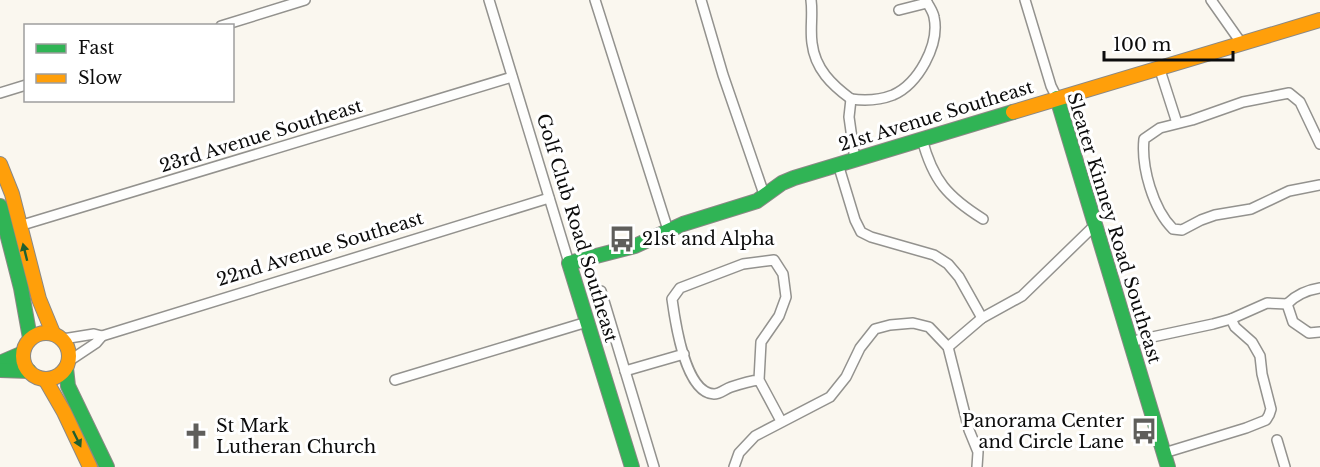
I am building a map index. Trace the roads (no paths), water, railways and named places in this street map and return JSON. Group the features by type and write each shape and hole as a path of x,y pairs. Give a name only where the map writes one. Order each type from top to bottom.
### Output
{"street":[{"path":"227,24 305,0"},
{"name":"Golf Club Road Southeast","path":"489,0 632,467"},
{"path":"595,0 668,230"},
{"path":"701,0 723,75 765,196"},
{"path":"811,0 812,43 817,60 831,84 852,99 866,101 895,94 907,86 918,74 928,55 934,37 934,17 926,2 899,10"},
{"name":"Sleater Kinney Road Southeast","path":"1025,0 1051,86 1057,98 1168,467"},
{"path":"1211,0 1242,44"},
{"name":"21st Avenue Southeast","path":"569,263 635,246 668,230 765,196 782,183 838,164 1320,20"},
{"path":"1159,67 1177,123"},
{"name":"23rd Avenue Southeast","path":"19,226 512,77"},
{"path":"0,93 24,86"},
{"path":"1320,144 1300,102 1288,93 1279,93 1160,128 1144,139 1142,156 1147,180 1156,201 1173,229 1182,230 1201,220 1251,209 1289,191 1320,185"},
{"path":"852,99 849,117 855,160"},
{"path":"922,139 940,185 964,207 984,219"},
{"path":"838,164 855,220 861,232 934,255 948,264 959,277 982,318"},
{"path":"1,174 12,192 41,308 58,336 67,345 68,386 107,467"},
{"name":"22nd Avenue Southeast","path":"58,336 94,334 102,336 549,198"},
{"path":"0,206 4,240 27,310 30,338 23,353 23,359 33,375 45,379 56,376 67,364"},
{"path":"948,347 982,318 1022,296 1094,226"},
{"path":"759,380 749,381 718,393 710,394 701,388 689,371 672,299 680,288 743,264 774,260 783,274 786,297 779,316 761,342 759,380 781,421"},
{"path":"1129,342 1231,319 1267,303 1287,304 1293,298 1320,288"},
{"path":"601,291 654,467"},
{"path":"1287,304 1293,322 1309,333 1320,332"},
{"path":"1164,453 1266,420 1271,409 1260,356 1252,342 1235,327 1231,319"},
{"path":"395,380 587,322"},
{"path":"734,467 739,453 754,436 830,397 846,376 860,348 875,329 913,323 929,327 948,347 969,430 978,452 977,467"},
{"path":"30,338 37,334 58,336"},
{"name":"22nd Avenue Southeast","path":"67,364 102,336"},
{"path":"0,363 23,353"},
{"path":"625,371 684,354"},
{"path":"0,370 29,371"},
{"path":"45,379 64,412 90,467"},
{"path":"1277,440 1285,467"}],"place":[{"name":"21st and Alpha","path":"622,239"},
{"name":"Panorama Center and Circle Lane","path":"1144,431"},
{"name":"St Mark Lutheran Church","path":"196,436"}]}
